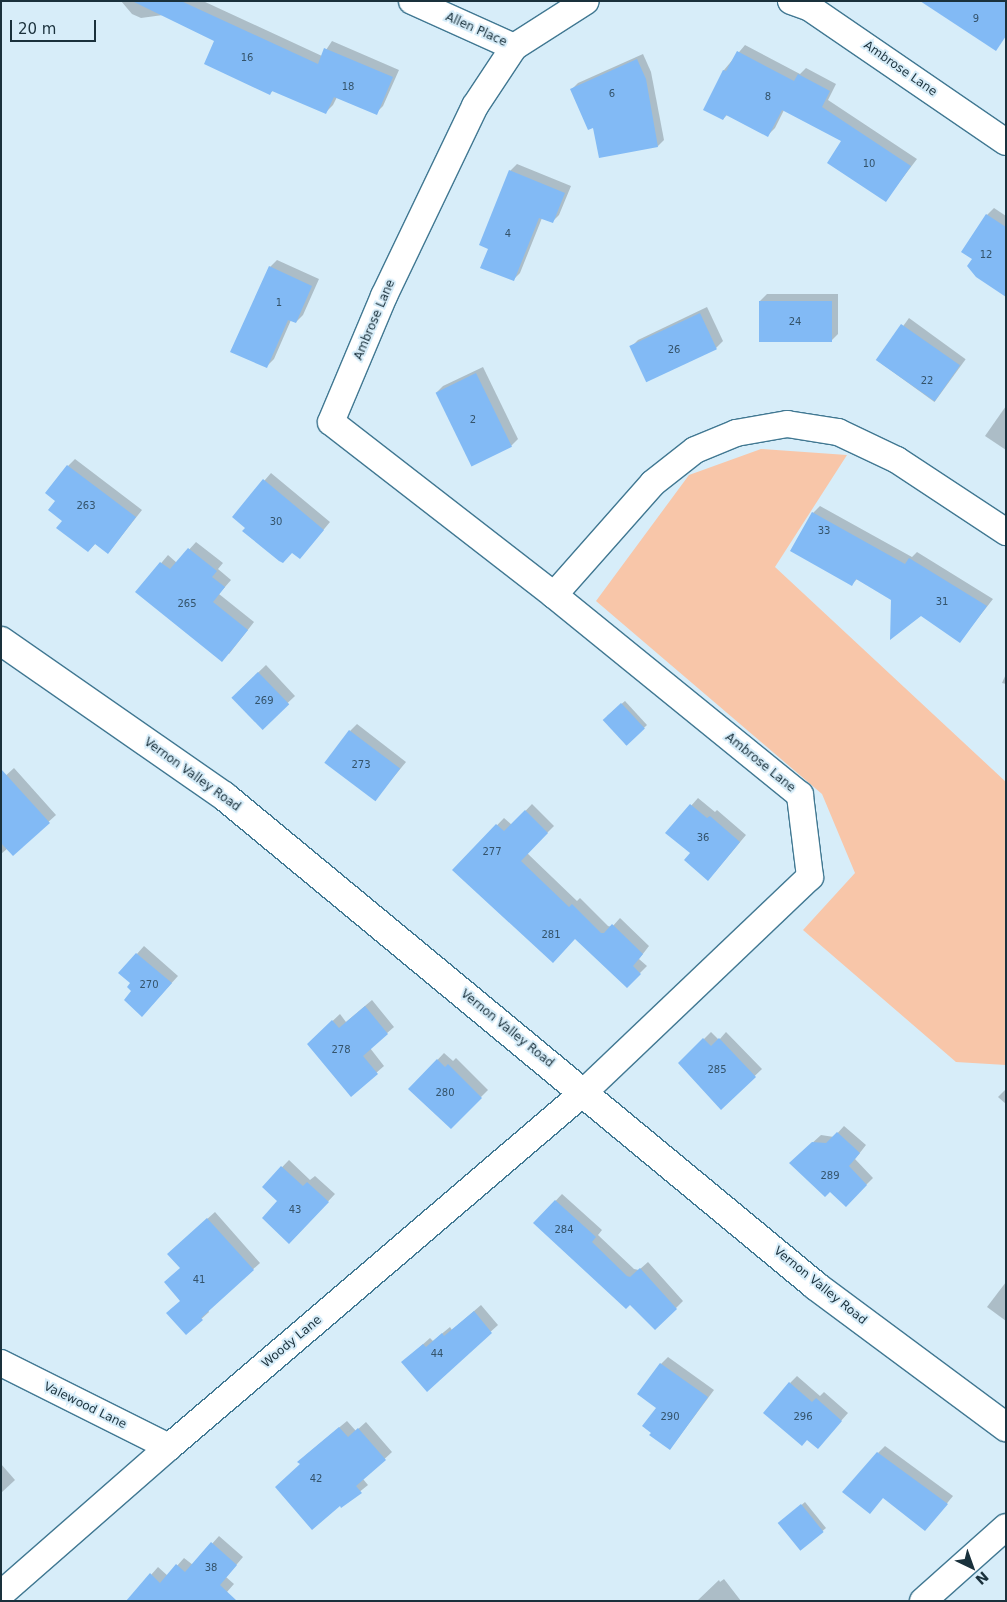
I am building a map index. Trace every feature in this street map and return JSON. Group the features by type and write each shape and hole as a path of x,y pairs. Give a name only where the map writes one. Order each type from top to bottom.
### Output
{"main road":[{"name":"Vernon Valley Road","path":"1,641 224,796 584,1092 816,1286 1006,1427"}],"street":[{"name":"Allen Place","path":"412,1 514,47"},
{"name":"Ambrose Lane","path":"584,1092 810,877 800,795 554,595 331,422 384,296 475,106 514,47 586,1"},
{"name":"Ambrose Lane","path":"792,1 810,8 1006,142"},
{"path":"554,595 653,483 695,450 736,433 787,424 838,432 897,460 1006,532"},
{"name":"Woody Lane","path":"1,1594 169,1447 584,1092"},
{"name":"Valewood Lane","path":"1,1363 169,1447"},
{"path":"923,1601 1006,1527"}],"shaded area":[{"path":"761,449 847,455 775,567 1006,782 1006,1065 956,1062 803,930 855,873 822,794 596,601 689,475"}],"building":[{"path":"132,1 181,1 318,64 324,48 393,77 377,115 334,97 326,114 272,91 270,95 204,64 214,41"},
{"path":"920,1 1006,1 1006,36 996,51"},
{"path":"737,51 794,81 798,74 830,91 822,107 911,166 886,202 827,163 841,141 782,110 768,137 726,115 723,120 703,110 723,70 726,71"},
{"path":"637,59 646,79 658,147 599,158 593,128 588,130 570,89"},
{"path":"509,170 565,193 553,223 539,218 514,281 480,268 488,249 479,245"},
{"path":"986,214 1006,227 1006,297 976,277 967,266 972,259 961,252"},
{"path":"269,266 312,286 296,323 288,320 267,368 230,352"},
{"path":"759,301 832,301 832,342 759,342"},
{"path":"700,313 717,349 646,382 629,346"},
{"path":"901,324 960,365 935,401 876,360"},
{"path":"476,373 512,447 472,466 436,393"},
{"path":"67,465 136,517 108,554 95,544 88,552 56,528 62,521 48,510 55,501 45,493"},
{"path":"263,479 324,530 300,559 292,553 283,563 279,561 242,531 245,528 232,517"},
{"path":"812,512 905,564 909,558 987,606 960,643 921,616 890,640 891,600 856,579 852,586 790,551"},
{"path":"188,548 217,571 212,577 225,587 213,602 248,630 222,662 135,592 160,562 170,569"},
{"path":"258,672 289,704 263,730 231,698"},
{"path":"621,703 645,729 627,746 603,720"},
{"path":"349,730 400,769 375,801 324,763"},
{"path":"1,769 50,823 13,856 1,843"},
{"path":"690,804 707,818 710,816 740,842 708,881 684,860 690,853 665,833"},
{"path":"525,810 548,833 521,861 569,907 572,904 601,933 604,933 612,924 643,954 633,966 641,974 627,988 575,939 553,963 452,870 496,824 504,831"},
{"path":"136,953 172,983 142,1017 124,1000 131,991 127,987 130,983 118,973"},
{"path":"365,1006 388,1034 363,1056 378,1074 351,1097 307,1044 332,1020 339,1028"},
{"path":"703,1038 711,1046 719,1038 756,1077 721,1110 678,1063"},
{"path":"437,1059 445,1067 448,1064 482,1098 451,1129 408,1089"},
{"path":"837,1132 860,1153 849,1166 867,1185 846,1207 830,1192 825,1197 789,1163 812,1142 826,1143"},
{"path":"281,1166 303,1186 307,1182 329,1202 289,1244 262,1218 277,1201 262,1187"},
{"path":"555,1200 596,1237 592,1242 627,1276 630,1277 640,1268 677,1309 655,1330 630,1305 626,1309 533,1223"},
{"path":"207,1218 254,1270 201,1318 203,1320 186,1335 166,1313 180,1301 164,1282 180,1268 167,1254"},
{"path":"474,1311 492,1333 427,1392 401,1362 423,1344 426,1347 442,1333 444,1336"},
{"path":"660,1363 708,1397 670,1450 649,1435 651,1433 642,1426 656,1408 637,1394"},
{"path":"789,1382 812,1402 816,1398 842,1421 818,1449 807,1440 802,1446 763,1413"},
{"path":"339,1427 348,1437 358,1428 386,1460 356,1486 362,1493 341,1508 340,1506 312,1530 275,1487 300,1464 297,1462"},
{"path":"877,1452 948,1504 925,1531 883,1498 870,1514 842,1492"},
{"path":"801,1504 824,1532 800,1551 778,1523"},
{"path":"211,1542 237,1565 220,1585 237,1601 126,1601 150,1573 160,1583 176,1564 185,1572"}]}
